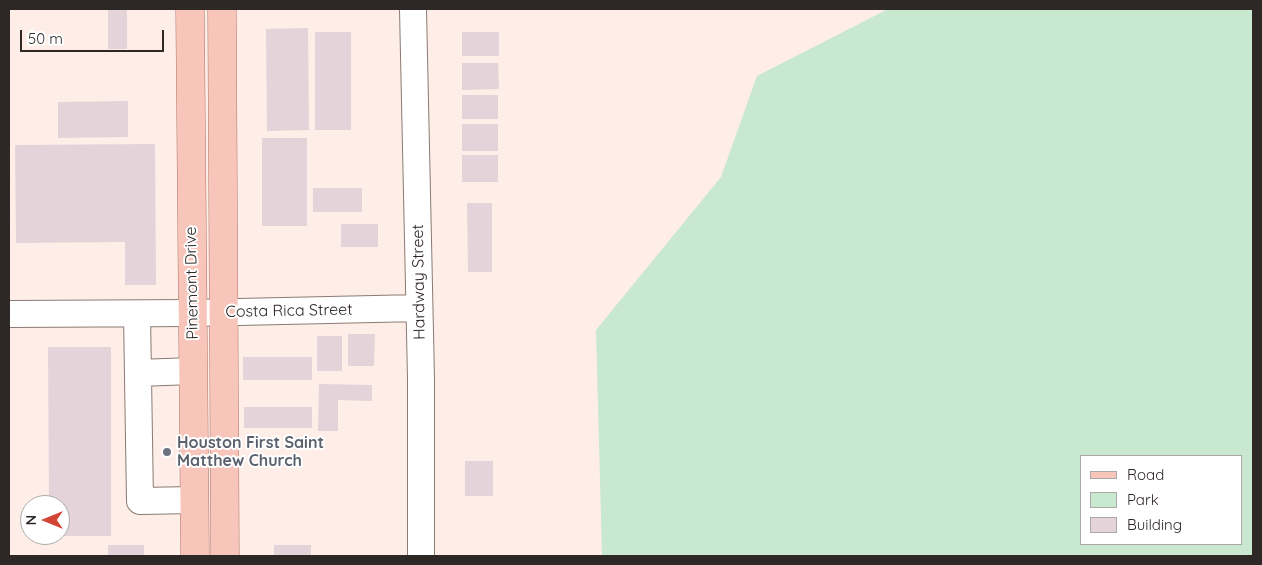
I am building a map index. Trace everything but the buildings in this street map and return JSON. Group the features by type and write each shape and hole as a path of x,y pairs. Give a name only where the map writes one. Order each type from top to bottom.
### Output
{"main road":[{"name":"Pinemont Drive","path":"190,9 195,556"},
{"name":"Pinemont Drive","path":"222,9 225,556"},
{"path":"190,49 223,48"}],"street":[{"name":"Hardway Street","path":"413,9 419,308 421,556"},
{"name":"Costa Rica Street","path":"9,314 224,313 419,308"},
{"path":"137,314 140,501 194,500"},
{"path":"138,373 193,370"}],"green space":[{"path":"888,9 1253,9 1253,556 602,556 596,330 721,177 757,76"}],"place":[{"name":"Houston First Saint Matthew Church","path":"167,452"}]}
